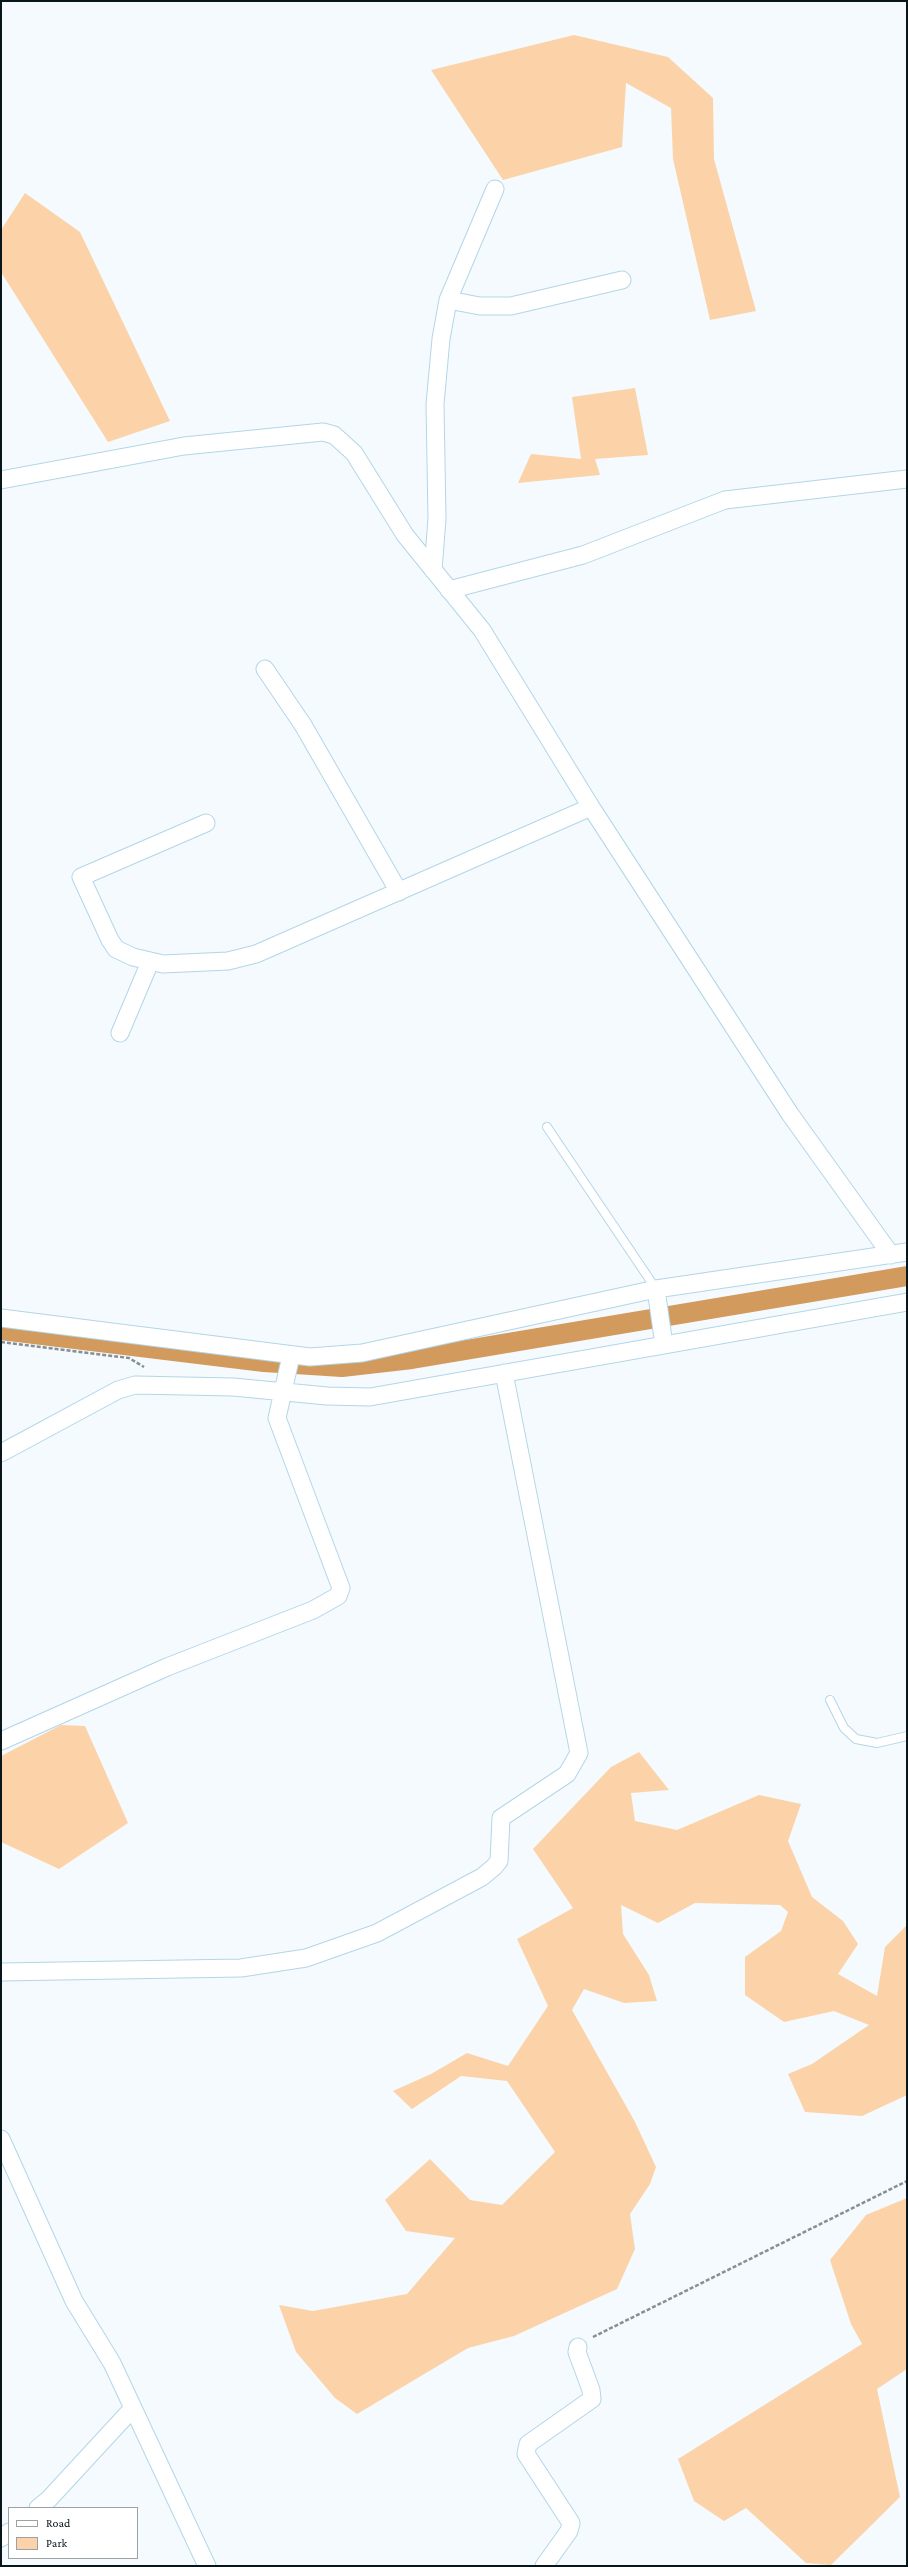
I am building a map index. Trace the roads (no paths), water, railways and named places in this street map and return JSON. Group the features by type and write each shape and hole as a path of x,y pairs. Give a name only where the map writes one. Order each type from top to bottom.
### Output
{"street":[{"path":"433,570 437,519 435,404 441,339 448,300 495,189"},
{"path":"448,300 480,306 511,306 622,280"},
{"path":"1,480 184,446 330,432 354,452 405,535 482,630 591,806 790,1114 899,1254 656,1289 362,1352 310,1357 291,1356 1,1318"},
{"path":"449,590 583,555 725,500 907,479"},
{"path":"265,669 304,725 399,892"},
{"path":"206,823 81,877 110,940 116,949 133,957 163,964 228,961 256,954 591,806"},
{"path":"120,1033 150,962"},
{"path":"656,1289 664,1345"},
{"path":"1,1453 118,1390 135,1385 233,1387 282,1393 370,1397 907,1302"},
{"path":"1,1741 167,1667 313,1610 338,1596 341,1588 277,1418 291,1356"},
{"path":"1,1972 241,1968 306,1958 376,1933 482,1877 494,1867 499,1861 501,1818 567,1774 579,1754 504,1373"},
{"path":"1,2139 74,2301 112,2363 207,2566"},
{"path":"544,2566 569,2531 570,2523 526,2454 528,2444 592,2399 591,2390 577,2352 578,2347"},
{"path":"39,2507 49,2499 133,2408"}],"lane":[{"path":"547,1127 656,1289"},
{"path":"830,1700 844,1728 856,1739 877,1743 907,1736"}],"waterway":[{"path":"1,1330 264,1362 342,1367 412,1359 907,1276"}]}
